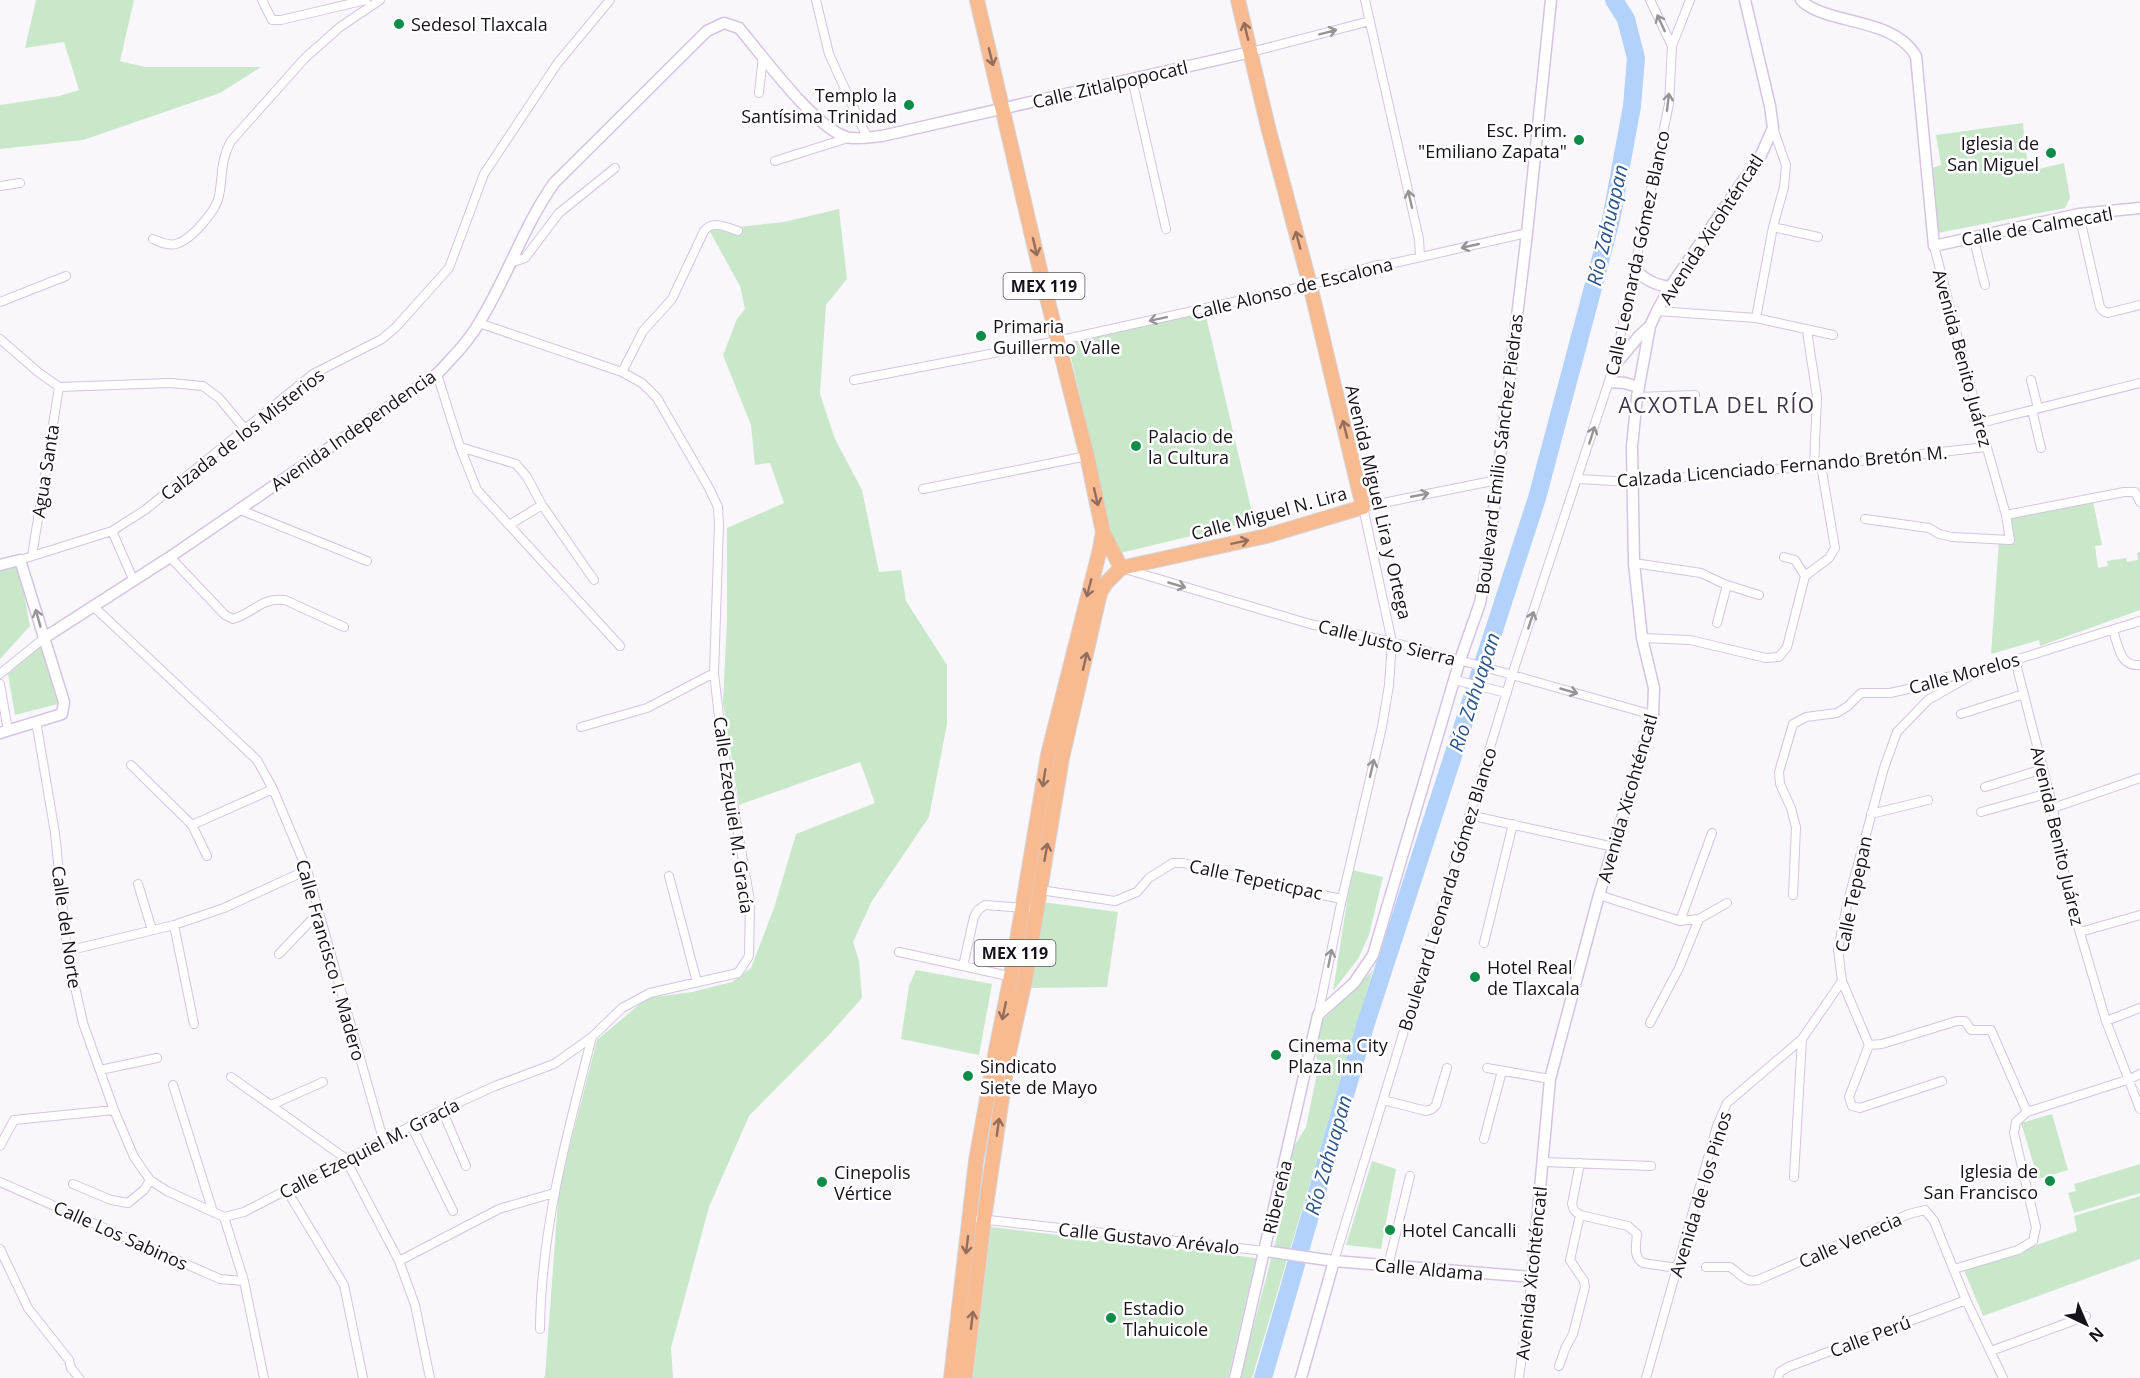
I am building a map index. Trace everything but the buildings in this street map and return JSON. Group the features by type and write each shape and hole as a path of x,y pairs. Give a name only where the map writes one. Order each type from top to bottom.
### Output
{"main road":[{"name":"MEX 119","path":"977,0 1087,456 1103,532 1121,568 1106,583 1100,593 1055,757 1040,890 1030,908"},
{"name":"Avenida Miguel Lira y Ortega","path":"1238,0 1363,507"},
{"name":"Calle Miguel N. Lira","path":"1121,568 1266,536 1363,507"},
{"name":"MEX 119","path":"965,1378 977,1219 976,1161 994,1060 1018,978 1055,757 1103,532"},
{"name":"MEX 119","path":"951,1378 977,1219"}],"street":[{"path":"262,0 272,20 281,20 366,0"},
{"path":"153,239 175,244 186,239 205,222 219,198 223,155 231,141 305,58 340,27 380,0"},
{"name":"Calzada de los Misterios","path":"20,560 112,531 145,510 313,374 382,339 396,327 449,268 484,174 557,64 610,0"},
{"path":"816,0 829,54 867,137"},
{"path":"1365,0 1419,239 1420,256"},
{"name":"Boulevard Emilio Sánchez Piedras","path":"1318,1015 1354,982 1373,955 1455,680 1465,661 1480,603 1488,558 1527,233 1551,0"},
{"name":"Calle Leonarda Gómez Blanco","path":"1512,675 1610,382 1669,104 1672,46 1650,0"},
{"path":"1672,46 1690,0"},
{"path":"1745,0 1773,128 1786,165 1784,187 1773,227 1756,318"},
{"path":"1801,0 1819,12 1894,34 1912,48 1916,56 1934,246"},
{"name":"Calle Zitlalpopocatl","path":"848,138 882,136 1251,52 1370,21"},
{"name":"Avenida Independencia","path":"44,639 170,557 437,374 460,350 479,323 538,206 554,183 707,31 724,23 739,28 810,111 833,131 848,138"},
{"path":"759,93 763,56"},
{"path":"1132,79 1166,229"},
{"name":"Avenida Xicohténcatl","path":"1519,1378 1532,1277 1550,1079 1599,895 1653,715 1654,688 1642,638 1634,563 1632,482 1632,446 1638,392 1650,326 1670,287 1761,155 1773,128"},
{"path":"775,161 848,138"},
{"path":"510,262 525,258 559,213 615,168"},
{"path":"0,186 20,183"},
{"name":"Calle de Calmecatl","path":"1934,246 2079,214 2140,208"},
{"path":"2079,214 2100,307 2108,313 2140,305"},
{"path":"622,372 643,331 672,299 708,226 715,224 738,231"},
{"path":"1773,227 1818,237"},
{"name":"Calle Alonso de Escalona","path":"854,380 1058,341 1310,285 1377,266 1527,233"},
{"path":"1973,236 1985,285"},
{"name":"Avenida Benito Juárez","path":"1865,519 1929,528 1939,534 1952,537 2010,540 2006,515 1934,246"},
{"path":"1635,270 1646,280 1659,286 1670,287"},
{"path":"0,302 66,276"},
{"path":"1657,311 1756,318 1833,335"},
{"name":"Calle Ezequiel M. Gracía","path":"224,1217 244,1212 442,1110 495,1086 554,1064 592,1037 622,1008 650,993 738,973 748,956 750,901 721,734 714,673 718,507 657,398 642,383 622,372 479,323"},
{"path":"1614,366 1650,326"},
{"path":"1642,638 1690,640 1766,658 1779,657 1787,647 1805,576 1829,558 1835,548 1818,466 1817,397 1807,331"},
{"path":"0,339 59,387 170,383 203,386 219,398 244,428"},
{"path":"437,374 460,447 477,490 620,646"},
{"path":"2031,380 2041,448"},
{"path":"1610,382 1625,383 1638,392 1695,395"},
{"path":"1980,423 2140,383"},
{"name":"Agua Santa","path":"32,556 59,387"},
{"path":"460,447 516,464 527,477 543,505 594,580"},
{"name":"Calzada Licenciado Fernando Bretón M.","path":"1578,479 1632,482 1818,466 1986,447"},
{"path":"923,489 1087,456"},
{"name":"Calle Miguel N. Lira","path":"1363,507 1497,480"},
{"path":"2006,515 2124,492 2135,492 2140,502"},
{"path":"509,525 543,505"},
{"name":"Avenida Miguel Lira y Ortega","path":"1318,1015 1389,685 1392,642 1363,507"},
{"path":"238,509 367,561"},
{"path":"112,531 133,579"},
{"path":"170,557 225,615 233,619 274,599 285,600 344,627"},
{"path":"1784,557 1795,560 1805,576"},
{"path":"0,565 20,560 64,702 62,714 4,732 0,684"},
{"path":"1634,563 1701,573 1727,585 1759,595"},
{"name":"Calle Justo Sierra","path":"1121,568 1310,624 1465,661 1653,715"},
{"path":"1717,623 1727,585"},
{"name":"Calle Francisco I. Madero","path":"93,606 257,760 273,789 307,870 383,1139"},
{"name":"Calle Morelos","path":"1793,895 1796,827 1791,808 1780,784 1779,772 1793,724 1806,717 1837,713 1861,693 1890,693 1980,670 2140,621"},
{"path":"2113,631 2125,662 2131,666 2140,664"},
{"path":"0,674 44,639"},
{"name":"Avenida Benito Juárez","path":"2015,660 2053,808 2067,889 2106,1021 2140,1109"},
{"name":"Calle Tepepan","path":"1869,1045 1842,981 1838,949 1848,901 1884,768 1897,732 1928,700 1980,670"},
{"path":"581,727 647,708 714,673"},
{"name":"Boulevard Leonarda Gómez Blanco","path":"1301,1378 1330,1261 1383,1100 1512,675"},
{"path":"1455,680 1507,693"},
{"path":"1961,714 2024,694"},
{"name":"Calle del Norte","path":"36,721 55,833 67,951 83,1023 114,1110 134,1157 150,1180 167,1191 224,1217"},
{"path":"131,765 192,825 207,856"},
{"path":"1985,787 2043,770"},
{"path":"2053,808 2140,778"},
{"path":"192,825 273,789"},
{"path":"1982,812 2049,793"},
{"path":"1871,814 1928,800"},
{"path":"1469,815 1614,847"},
{"path":"1484,943 1513,824"},
{"path":"1680,921 1712,833"},
{"name":"Calle Tepeticpac","path":"1040,890 1114,901 1137,892 1149,878 1173,863 1183,863 1272,885 1342,899"},
{"path":"67,951 174,925 224,908 307,870"},
{"path":"669,876 697,982"},
{"path":"138,884 152,930"},
{"path":"1599,895 1680,921 1699,919 1727,903"},
{"path":"963,966 974,916 978,910 985,905 1030,908"},
{"path":"279,954 319,912"},
{"path":"2080,932 2140,915"},
{"path":"1650,1023 1679,968 1699,919"},
{"path":"174,925 194,1024"},
{"path":"899,952 1018,978"},
{"name":"Avenida de los Pinos","path":"1646,1378 1717,1126 1727,1103 1802,1039 1842,981"},
{"path":"2106,1021 2140,1008"},
{"name":"Ribereña","path":"1235,1378 1318,1015"},
{"path":"1942,1081 1860,1108 1852,1106 1849,1097 1869,1045 1882,1044 1958,1021 1965,1021 1971,1030 1990,1029 2027,1112"},
{"path":"540,1329 540,1298 554,1193 561,1155 592,1037"},
{"path":"1794,1177 1802,1039"},
{"path":"100,1070 156,1058"},
{"path":"1383,1100 1426,1111 1432,1109 1436,1105 1447,1068"},
{"path":"1488,1068 1550,1079"},
{"path":"1485,1138 1502,1071"},
{"path":"1954,1269 2018,1250 2033,1241 2036,1227 2014,1133 2016,1122 2027,1112 2140,1074"},
{"path":"231,1077 345,1158 399,1261 415,1305 430,1378"},
{"path":"271,1105 324,1082"},
{"path":"173,1085 213,1212"},
{"path":"0,1146 14,1120 114,1110"},
{"path":"442,1110 466,1166"},
{"path":"411,1125 453,1211"},
{"path":"1543,1162 1651,1166"},
{"path":"1580,1163 1572,1204 1574,1210 1580,1215 1628,1226 1636,1234 1636,1255 1642,1263 1677,1268"},
{"path":"1388,1266 1410,1176"},
{"path":"73,1184 111,1200 128,1203 144,1190 150,1180"},
{"name":"Calle Los Sabinos","path":"0,1182 220,1278 244,1281"},
{"path":"286,1189 344,1285 363,1378"},
{"path":"399,1261 499,1209 554,1193"},
{"name":"Calle Venecia","path":"1706,1267 1730,1266 1749,1282 1758,1280 1909,1214 1925,1210 1934,1221 1966,1300 2003,1378"},
{"path":"1559,1366 1564,1349 1573,1334 1585,1287 1584,1281 1570,1260 1580,1215"},
{"path":"224,1217 244,1281 264,1378"},
{"name":"Calle Gustavo Arévalo","path":"977,1219 1282,1253 1330,1261"},
{"path":"0,1249 28,1308 69,1360 71,1368 79,1378"},
{"name":"Calle Aldama","path":"1330,1261 1532,1277"},
{"name":"Calle Perú","path":"1778,1378 1780,1372 1788,1367 1966,1300"},
{"path":"1991,1351 2086,1316"},
{"path":"68,1378 71,1368"}],"green space":[{"path":"36,0 134,0 120,61 145,67 261,67 220,93 83,140 0,149 0,105 59,96 79,90 64,42 25,48"},
{"path":"2023,123 2030,171 2064,163 2070,198 2065,208 1938,233 1932,168 1941,165 1936,135"},
{"path":"839,209 847,279 826,305 820,394 835,439 862,490 879,572 901,570 906,601 947,665 947,724 929,817 872,901 853,942 859,961 862,998 749,1116 709,1207 671,1348 673,1378 543,1378 545,1376 559,1188 597,1040 647,998 692,992 732,982 751,968 774,908 796,834 875,803 860,762 739,805 723,703 727,619 727,528 784,503 770,463 755,465 751,425 723,355 737,319 745,309 740,286 709,230 784,222"},
{"path":"1205,312 1254,521 1116,554 1068,344"},
{"path":"2093,501 2102,545 2095,546 2098,568 2108,566 2107,561 2126,558 2127,562 2138,560 2137,553 2140,552 2140,610 2040,646 2039,640 1991,654 1999,541 2012,521 2012,517"},
{"path":"18,561 30,626 0,659 0,567"},
{"path":"43,646 58,704 15,715 8,674 37,647"},
{"path":"1352,870 1383,877 1369,935 1358,959 1333,991"},
{"path":"1042,902 1118,912 1107,987 1030,988"},
{"path":"916,970 992,984 979,1055 901,1039 909,986"},
{"path":"1373,970 1252,1378 1240,1378 1282,1217 1293,1148 1306,1127 1319,1064 1314,1050 1318,1025"},
{"path":"2052,1114 2068,1170 2038,1179 2021,1123"},
{"path":"1372,1161 1396,1169 1381,1249 1346,1245"},
{"path":"2140,1164 2140,1193 2074,1213 2068,1193 2076,1191 2074,1184"},
{"path":"2140,1196 2140,1259 1983,1316 1964,1270 2077,1231 2074,1216"},
{"name":"Estadio Tlahuicole","path":"991,1227 1256,1258 1228,1378 973,1378"}],"waterway":[{"name":"Río Zahuapan","path":"1263,1378 1366,1023 1537,498 1611,220 1632,106 1636,58 1626,19 1614,0"}],"place":[{"name":"Sedesol Tlaxcala","path":"399,24"},
{"name":"Templo la Santísima Trinidad","path":"909,105"},
{"name":"Esc. Prim. \"Emiliano Zapata\"","path":"1579,140"},
{"name":"Iglesia de San Miguel","path":"2051,153"},
{"name":"Primaria Guillermo Valle","path":"981,336"},
{"name":"Palacio de la Cultura","path":"1136,446"},
{"name":"Hotel Real de Tlaxcala","path":"1475,977"},
{"name":"Cinema City Plaza Inn","path":"1276,1055"},
{"name":"Sindicato Siete de Mayo","path":"968,1076"},
{"name":"Iglesia de San Francisco","path":"2050,1181"},
{"name":"Cinepolis Vértice","path":"822,1182"},
{"name":"Hotel Cancalli","path":"1390,1230"},
{"name":"Estadio Tlahuicole","path":"1111,1318"}],"district":[{"name":"ACXOTLA DEL RÍO","path":"1717,405"}]}
